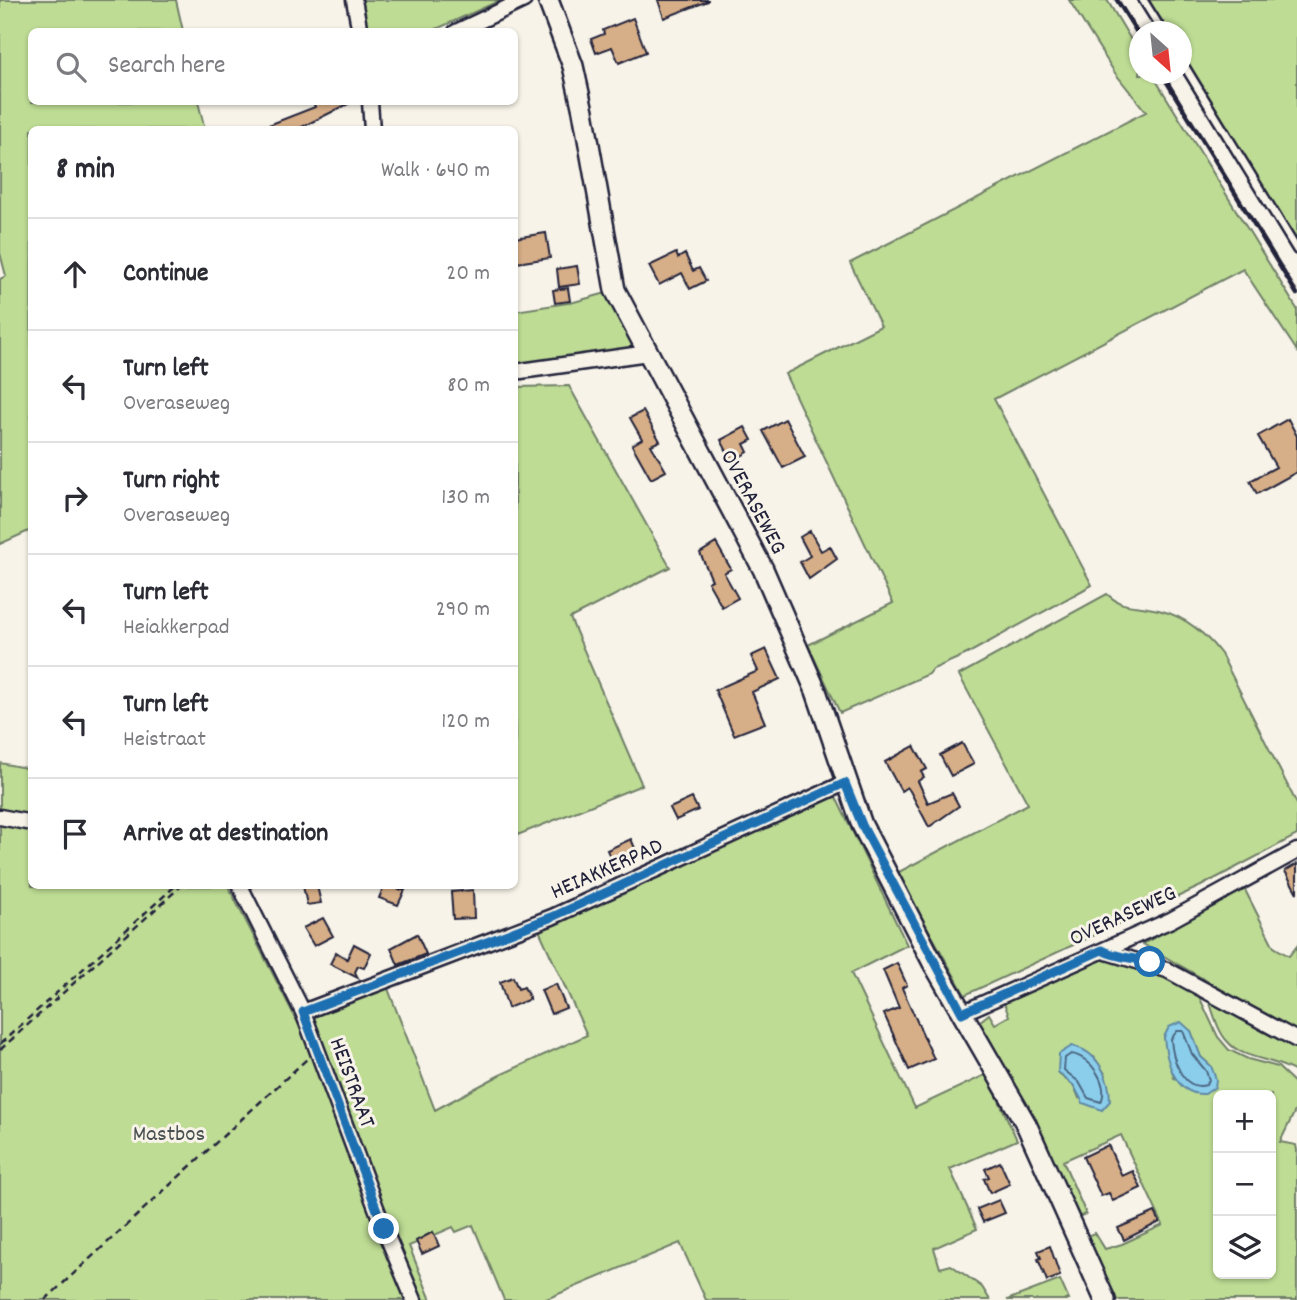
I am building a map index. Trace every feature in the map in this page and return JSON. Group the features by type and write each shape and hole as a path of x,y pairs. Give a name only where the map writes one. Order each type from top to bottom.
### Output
{"street":[{"path":"354,0 359,28"},
{"path":"464,28 524,0"},
{"name":"OVERASEWEG","path":"548,0 573,66 615,290 785,614 820,702 845,783 862,825 962,1013 1026,1124 1105,1300"},
{"path":"370,105 372,126"},
{"path":"518,371 648,353"},
{"name":"HEIAKKERPAD","path":"303,1012 552,917 845,783"},
{"path":"0,817 28,822"},
{"name":"OVERASEWEG","path":"962,1013 1212,899 1297,851"},
{"name":"HEISTRAAT","path":"242,889 303,1012 384,1229 414,1300"},
{"path":"1102,950 1167,970 1297,1040"}],"lane":[{"path":"1143,0 1156,21"},
{"path":"1192,80 1297,250"}],"path":[{"path":"0,1044 173,889"},
{"path":"0,1049 178,889"},
{"path":"45,1300 318,1048"}],"green space":[{"path":"0,0 176,0 182,28 28,28 28,105 199,105 204,126 28,126 28,531 0,544 0,279 6,276 0,253"},
{"path":"362,0 501,0 439,28 367,28"},
{"path":"1069,0 1107,0 1129,36 1129,84 1158,84 1297,309 1297,351 1243,269 994,399 1092,585 967,654 933,669 929,674 840,713 808,645 893,603 785,374 881,326 850,263 1146,112 1115,73"},
{"path":"1147,0 1297,0 1297,244 1192,72 1192,21 1160,21"},
{"path":"610,292 637,348 518,365 518,311 574,302"},
{"path":"569,386 670,567 570,618 642,785 518,835 518,387"},
{"path":"1107,594 1121,603 1159,610 1180,618 1206,637 1221,654 1297,804 1297,835 1201,886 965,995 897,873 1028,804 959,675"},
{"path":"0,763 28,768 28,816 0,809"},
{"name":"Mastbos","path":"833,791 907,945 851,973 915,1108 987,1074 1017,1140 950,1169 977,1229 934,1248 940,1268 951,1265 982,1287 990,1300 706,1300 680,1243 544,1300 504,1300 473,1225 456,1232 453,1227 409,1246 431,1300 0,1300 0,815 28,822 28,889 230,889 299,1025 385,981 435,1110 498,1076 587,1035 538,928"},
{"path":"1244,888 1274,947 1289,956 1297,946 1297,1033 1143,944"},
{"path":"1098,959 1144,965 1197,992 1218,1037 1229,1050 1248,1059 1278,1067 1297,1085 1297,1107 1280,1142 1296,1145 1297,1150 1297,1300 1117,1300 1086,1236 1095,1233 1105,1249 1163,1225 1121,1135 1063,1161 1086,1214 1078,1217 1020,1096 979,1022 989,1014 995,1024 1009,1016 1004,1003","holes":["1191,1031 1201,1057 1211,1066 1174,1078 1164,1037","1094,1057 1106,1075 1079,1098 1074,1086 1060,1075"]},
{"path":"1208,997 1297,1046 1297,1073 1234,1048 1221,1032"},
{"path":"1060,1280 1069,1300 1007,1300"}],"water":[{"path":"1181,1022 1191,1031 1201,1057 1211,1066 1216,1079 1215,1087 1205,1094 1186,1089 1179,1083 1170,1066 1164,1037 1169,1027"},
{"path":"1072,1046 1088,1053 1105,1074 1110,1101 1102,1110 1083,1103 1074,1086 1058,1072 1059,1054"}],"building":[{"path":"658,0 708,0 708,1 664,18"},
{"path":"633,18 646,52 619,63 612,47 596,53 591,39 604,34 603,30"},
{"path":"314,105 346,105 304,126 266,126 315,107"},
{"path":"546,233 550,258 518,263 518,237"},
{"path":"676,253 678,258 685,254 693,271 699,268 706,281 690,289 682,273 659,285 649,266"},
{"path":"577,266 580,284 559,287 557,269"},
{"path":"568,288 570,301 555,303 553,290"},
{"path":"643,411 660,441 651,445 666,471 651,479 632,445 642,439 630,418"},
{"path":"785,419 805,457 783,468 763,431"},
{"path":"1288,419 1297,436 1297,472 1257,494 1250,481 1276,467 1258,436"},
{"path":"745,427 752,440 744,444 748,452 732,461 721,440"},
{"path":"810,531 821,551 830,546 837,559 809,579 800,562 810,556 800,537"},
{"path":"716,543 731,569 724,573 738,598 722,607 708,582 712,580 700,553"},
{"path":"766,649 780,679 752,692 765,723 734,735 715,690 758,671 751,656"},
{"path":"962,743 974,764 951,776 940,755"},
{"path":"914,746 927,769 921,772 924,777 918,781 928,803 952,793 959,806 929,827 910,791 907,787 901,791 885,762"},
{"path":"692,798 698,810 676,820 670,808"},
{"path":"631,839 638,855 614,865 607,850"},
{"path":"1297,864 1297,893 1285,871"},
{"path":"304,889 318,889 321,903 307,905"},
{"path":"383,889 405,890 398,905 379,898"},
{"path":"473,890 474,918 453,919 451,892"},
{"path":"323,918 333,936 314,946 303,928"},
{"path":"417,934 426,954 398,965 391,948"},
{"path":"354,944 371,953 364,968 358,966 355,972 358,978 330,964 336,952 347,959"},
{"path":"897,963 907,985 902,988 934,1059 909,1070 884,1014 899,1008 883,970"},
{"path":"513,977 518,989 524,987 530,999 508,1008 500,982"},
{"path":"556,984 566,1008 551,1014 541,990"},
{"path":"1108,1145 1122,1176 1133,1171 1141,1188 1113,1201 1109,1193 1101,1196 1083,1157"},
{"path":"1000,1162 1010,1184 990,1193 984,1179 989,1177 985,1169"},
{"path":"999,1200 1005,1213 983,1222 977,1209"},
{"path":"1155,1212 1160,1222 1124,1240 1118,1228"},
{"path":"433,1232 439,1246 422,1254 416,1241"},
{"path":"1050,1246 1060,1276 1047,1281 1038,1259 1041,1258 1038,1251"}],"railway":[{"path":"1117,0 1130,21"},
{"path":"1168,84 1297,294"}],"route":[{"path":"384,1229 303,1012 552,917 845,783 862,825 962,1013 1102,950 1110,955 1130,956 1150,962"}]}
